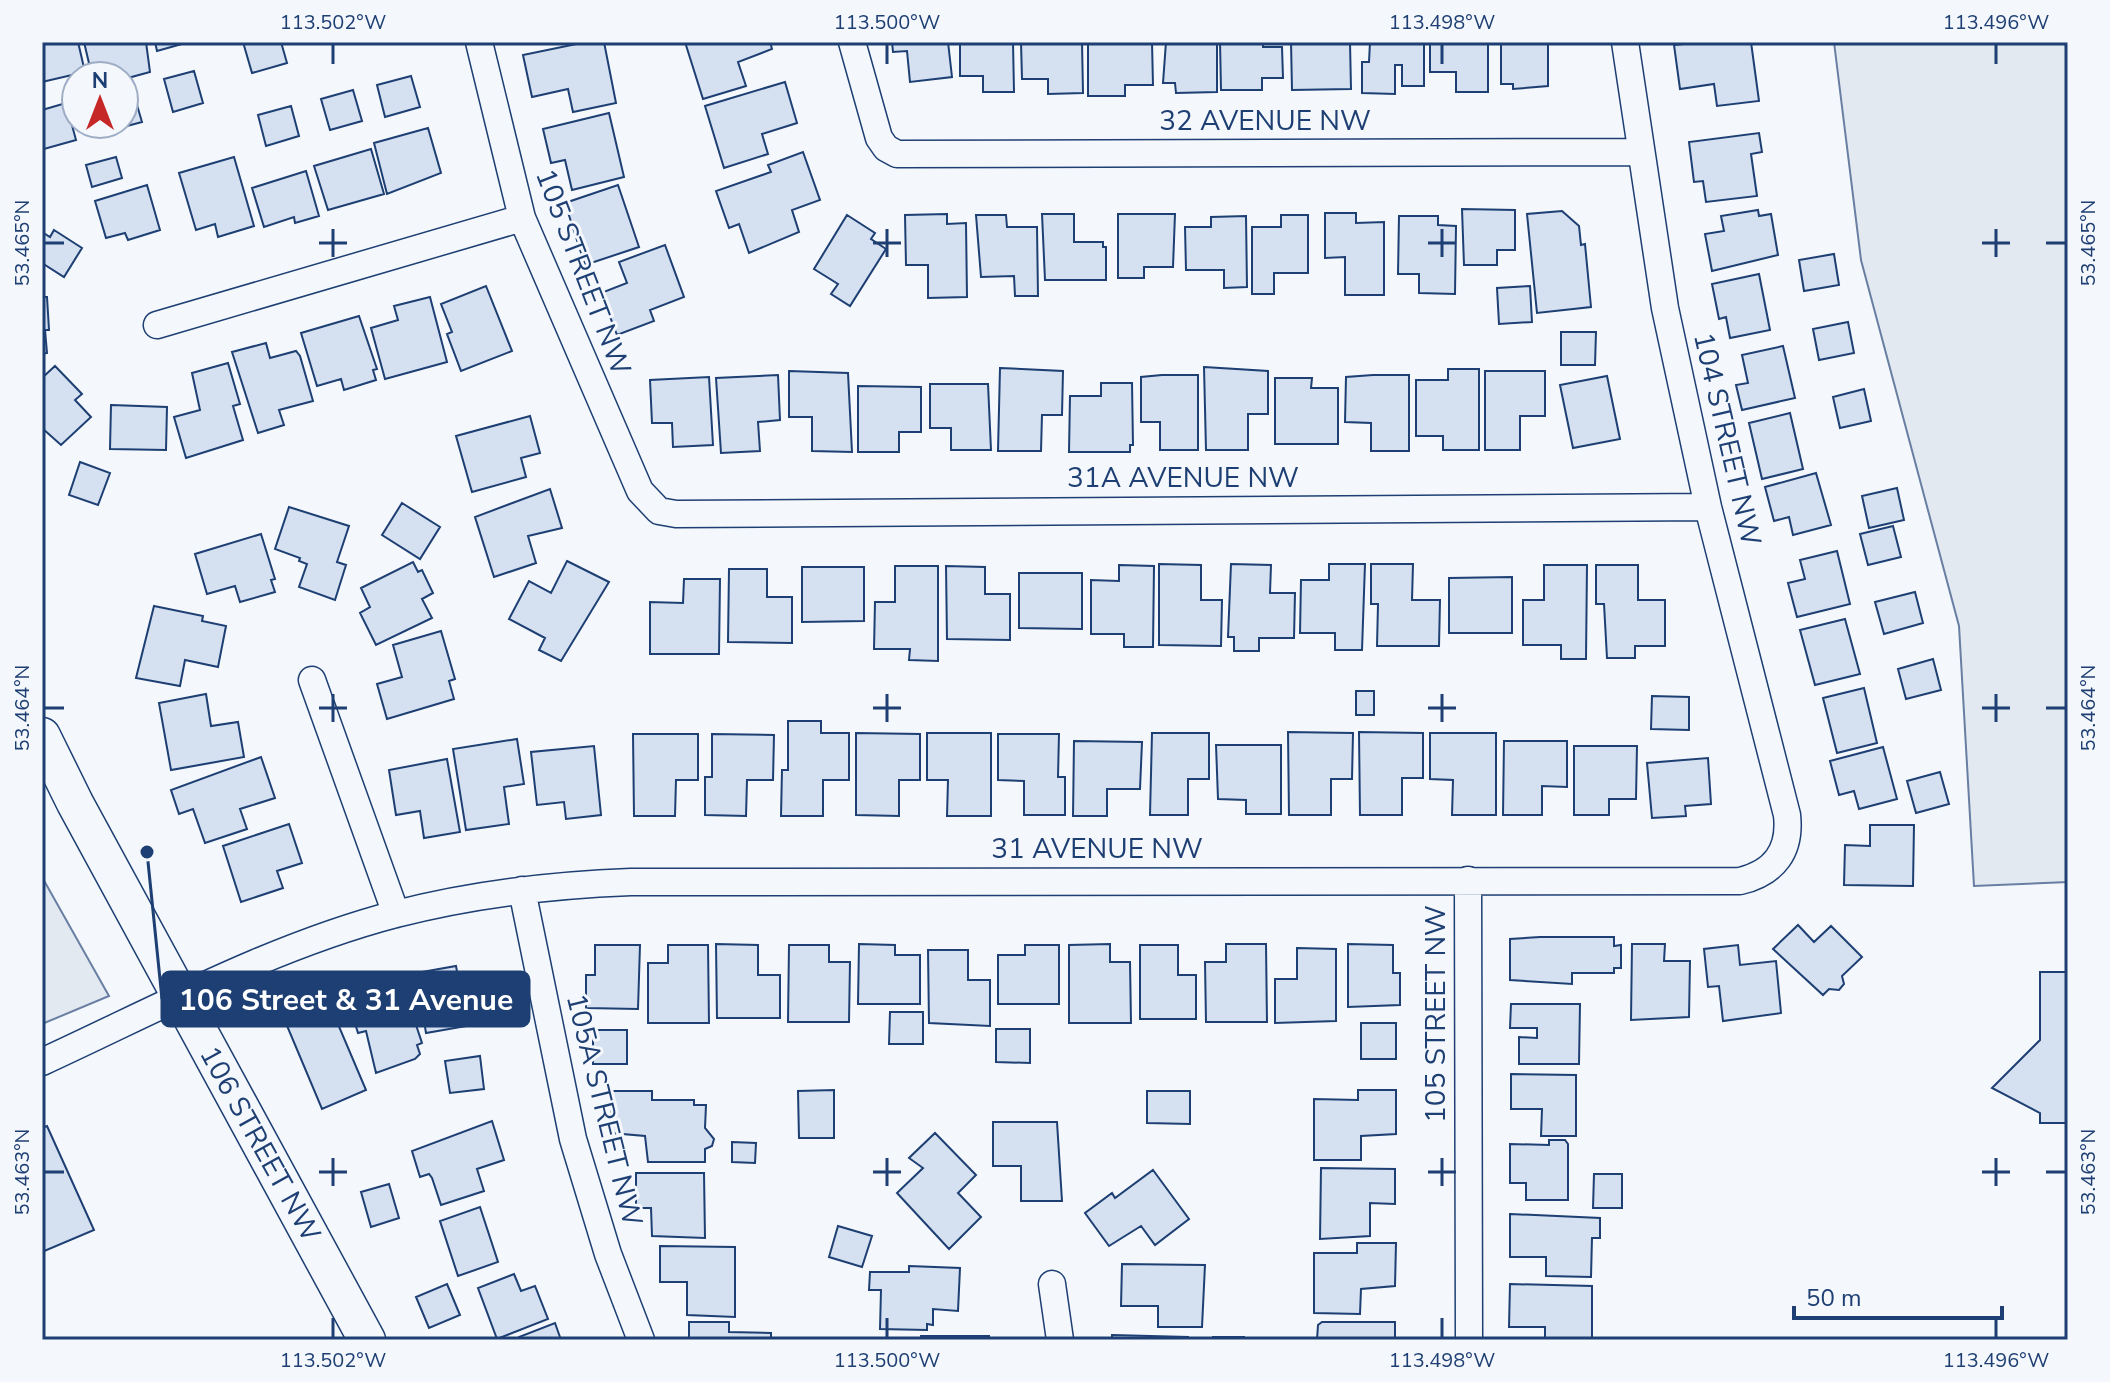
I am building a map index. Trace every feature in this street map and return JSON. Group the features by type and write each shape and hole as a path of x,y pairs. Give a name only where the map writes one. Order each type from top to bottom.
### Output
{"street":[{"name":"105 STREET NW","path":"479,42 522,218 640,491 659,511"},
{"name":"32 AVENUE NW","path":"852,42 879,138 890,151 1640,152"},
{"name":"104 STREET NW","path":"1625,42 1665,308 1708,507 1787,815 1786,846"},
{"path":"157,325 522,218"},
{"name":"31A AVENUE NW","path":"659,511 676,514 1708,507"},
{"path":"312,680 396,914"},
{"name":"106 STREET NW","path":"42,736 180,998 367,1340"},
{"name":"31 AVENUE NW","path":"42,1062 292,949 396,914 522,890 647,882 1740,881 1768,871 1786,846"},
{"name":"105 STREET NW","path":"1468,880 1469,1340"},
{"name":"105A STREET NW","path":"522,890 573,1139 608,1254 641,1340"},
{"path":"1052,1284 1060,1340"}],"shaded area":[{"path":"1834,42 2065,42 2068,58 2068,882 1974,886 1959,626 1861,260"},
{"path":"42,877 109,996 42,1024"}],"building":[{"path":"42,42 78,42 82,60 60,60 60,78 42,82"},
{"path":"84,42 146,42 150,72 140,75 140,60 88,60"},
{"path":"155,42 189,42 157,51"},
{"path":"243,42 281,42 287,63 252,73"},
{"path":"586,42 604,42 616,103 573,112 568,89 532,97 523,55"},
{"path":"685,42 770,42 772,49 738,62 746,86 703,99"},
{"path":"892,42 948,42 952,77 910,82 907,51 893,52"},
{"path":"960,42 1013,42 1014,92 983,92 983,76 960,76"},
{"path":"1021,42 1082,42 1083,93 1048,94 1048,79 1022,79"},
{"path":"1088,42 1152,42 1153,85 1125,85 1125,96 1088,96"},
{"path":"1166,42 1217,42 1217,92 1176,93 1175,83 1163,83"},
{"path":"1220,42 1263,42 1263,47 1282,47 1283,78 1262,78 1262,90 1221,90"},
{"path":"1291,42 1350,42 1351,89 1292,90"},
{"path":"1370,42 1424,42 1424,86 1402,86 1402,65 1395,65 1395,94 1362,93 1362,62 1369,62"},
{"path":"1430,42 1488,42 1488,92 1456,92 1456,72 1430,72"},
{"path":"1501,42 1548,42 1548,86 1513,89 1513,84 1501,84"},
{"path":"1751,42 1759,101 1717,106 1714,84 1680,89 1674,45"},
{"path":"194,71 203,103 173,112 164,79"},
{"path":"411,76 420,107 385,117 377,85"},
{"path":"785,82 797,123 762,134 768,154 724,168 705,106"},
{"path":"353,90 362,121 330,130 321,99"},
{"path":"60,105 60,140 76,140 44,149 42,110"},
{"path":"291,106 299,136 266,146 258,115"},
{"path":"609,113 624,177 572,190 565,160 551,163 543,129"},
{"path":"428,128 441,173 387,194 374,143"},
{"path":"1759,133 1762,152 1751,154 1757,196 1706,202 1703,181 1694,182 1689,142"},
{"path":"371,149 384,194 328,210 314,166"},
{"path":"803,152 820,200 792,210 799,232 749,253 739,224 729,228 716,191 771,172 768,165"},
{"path":"116,157 122,178 92,187 86,165"},
{"path":"234,157 254,226 218,237 215,224 196,230 179,173"},
{"path":"306,171 319,216 295,223 294,217 264,227 252,188"},
{"path":"147,185 160,230 128,240 125,233 106,238 95,201"},
{"path":"618,185 639,247 585,265 565,203"},
{"path":"1462,209 1515,210 1515,250 1497,250 1497,265 1464,265"},
{"path":"1758,210 1759,216 1771,214 1778,255 1712,271 1705,234 1724,231 1721,216"},
{"path":"1562,211 1579,226 1581,245 1585,244 1591,307 1537,313 1527,214"},
{"path":"1325,213 1356,213 1356,223 1384,222 1384,295 1345,295 1345,257 1325,258"},
{"path":"947,214 947,224 966,223 967,297 928,298 928,265 906,265 905,215"},
{"path":"1042,214 1074,214 1074,242 1103,242 1103,247 1106,247 1106,280 1045,280"},
{"path":"1118,214 1175,214 1173,267 1144,267 1144,278 1118,278"},
{"path":"847,215 875,233 871,239 886,249 850,306 831,294 838,284 814,269"},
{"path":"976,215 1006,215 1007,227 1037,227 1038,296 1015,296 1014,276 981,277"},
{"path":"1281,215 1308,215 1308,273 1274,273 1274,294 1252,294 1252,227 1281,227"},
{"path":"1246,216 1247,287 1224,288 1224,270 1186,270 1185,227 1211,227 1211,217"},
{"path":"1399,216 1438,216 1438,225 1456,226 1455,294 1419,293 1419,274 1398,274"},
{"path":"54,230 82,248 64,277 42,263 42,232 50,237"},
{"path":"665,245 684,297 650,310 654,321 617,335 601,293 627,283 619,262"},
{"path":"1834,254 1839,285 1804,291 1799,260"},
{"path":"1759,274 1770,330 1730,338 1726,317 1719,319 1712,284"},
{"path":"486,286 512,351 461,371 447,334 452,332 441,304"},
{"path":"1530,286 1532,322 1499,324 1497,288"},
{"path":"42,297 47,297 49,330 45,330 47,353 42,354"},
{"path":"430,297 447,362 385,379 371,328 398,320 394,306"},
{"path":"359,316 377,369 373,370 376,380 344,390 341,379 317,386 301,333"},
{"path":"1848,322 1854,353 1819,360 1813,329"},
{"path":"1561,332 1596,332 1595,365 1561,365"},
{"path":"266,343 270,358 296,351 313,401 279,410 284,425 258,433 232,352"},
{"path":"1783,346 1795,398 1742,410 1736,385 1748,383 1742,355"},
{"path":"228,363 240,404 233,406 243,440 186,458 174,417 200,410 192,373"},
{"path":"55,366 82,394 75,400 91,417 61,445 42,428 42,378"},
{"path":"1204,367 1268,371 1268,414 1248,414 1248,450 1206,450"},
{"path":"1000,368 1063,371 1062,415 1042,415 1041,451 998,451"},
{"path":"1448,369 1479,369 1479,450 1443,450 1443,436 1416,436 1416,380 1448,380"},
{"path":"789,371 848,373 852,452 812,451 812,417 789,417"},
{"path":"1485,371 1545,371 1545,416 1520,416 1520,450 1485,450"},
{"path":"778,375 780,420 758,422 760,451 721,453 716,378"},
{"path":"1198,375 1198,450 1160,450 1160,422 1141,422 1141,377"},
{"path":"1409,375 1409,451 1371,451 1371,423 1345,422 1346,377"},
{"path":"1607,376 1620,439 1573,448 1560,385"},
{"path":"709,377 713,445 673,447 672,423 652,423 650,380"},
{"path":"1275,378 1312,378 1311,388 1338,388 1338,444 1275,444"},
{"path":"1101,383 1132,383 1133,445 1130,445 1130,452 1069,452 1070,396 1101,396"},
{"path":"930,384 988,384 991,450 951,450 951,428 930,428"},
{"path":"858,386 921,387 921,432 899,432 899,452 858,452"},
{"path":"1864,389 1871,421 1840,428 1833,397"},
{"path":"111,405 167,407 166,450 110,449"},
{"path":"1790,413 1803,469 1762,479 1749,423"},
{"path":"530,416 540,453 521,458 526,477 472,492 456,436"},
{"path":"80,462 110,473 98,505 69,495"},
{"path":"1816,473 1831,525 1793,535 1789,517 1774,521 1765,487"},
{"path":"1897,488 1904,520 1869,528 1862,496"},
{"path":"550,489 562,528 528,536 536,563 494,577 475,517"},
{"path":"402,503 440,527 420,559 382,535"},
{"path":"289,507 349,526 337,562 346,565 335,600 299,587 307,564 299,561 300,558 275,549"},
{"path":"1893,526 1901,557 1868,565 1860,534"},
{"path":"261,534 275,579 271,580 275,592 240,602 235,586 207,594 195,554"},
{"path":"1837,551 1850,604 1797,617 1788,583 1805,579 1800,560"},
{"path":"567,561 609,582 561,661 539,650 545,638 509,619 529,581 551,593"},
{"path":"413,562 418,572 422,570 433,593 422,599 432,618 376,645 360,613 370,607 361,588"},
{"path":"1159,564 1201,565 1201,600 1222,600 1221,646 1159,645"},
{"path":"1231,564 1271,565 1270,593 1295,593 1294,638 1259,638 1259,651 1234,651 1234,637 1228,637"},
{"path":"1329,564 1365,564 1362,650 1335,650 1335,633 1300,633 1301,580 1329,580"},
{"path":"1371,564 1413,564 1412,600 1440,600 1439,646 1377,646 1378,604 1371,604"},
{"path":"1119,565 1154,566 1153,647 1124,647 1124,634 1091,634 1091,580 1119,581"},
{"path":"1544,565 1587,565 1586,659 1561,659 1561,645 1523,645 1523,600 1544,600"},
{"path":"1596,565 1638,565 1638,600 1665,600 1665,646 1635,646 1635,658 1607,658 1604,604 1596,604"},
{"path":"895,566 938,566 938,661 909,660 910,649 874,649 875,602 895,602"},
{"path":"946,566 985,567 985,594 1010,594 1010,640 947,639"},
{"path":"802,567 864,567 864,621 802,622"},
{"path":"729,569 767,569 767,597 792,597 792,643 728,642"},
{"path":"1019,573 1082,573 1082,629 1019,628"},
{"path":"1512,577 1512,633 1449,633 1449,578"},
{"path":"684,579 720,579 719,654 650,654 650,602 683,603"},
{"path":"1915,592 1923,623 1884,634 1875,602"},
{"path":"154,606 203,616 202,621 226,626 218,667 185,660 180,686 136,678"},
{"path":"1845,619 1860,674 1815,685 1800,630"},
{"path":"441,631 455,679 449,681 454,699 387,719 377,684 402,677 393,645"},
{"path":"1933,659 1941,690 1906,699 1898,669"},
{"path":"1864,688 1877,743 1837,753 1823,698"},
{"path":"1356,691 1374,691 1374,715 1356,715"},
{"path":"206,694 211,726 238,722 244,757 171,770 159,703"},
{"path":"1652,696 1689,697 1689,730 1651,729"},
{"path":"788,721 821,721 821,733 849,733 849,780 823,780 823,816 781,816 782,770 788,770"},
{"path":"1288,732 1353,733 1352,779 1331,779 1331,815 1289,815"},
{"path":"1359,732 1423,733 1423,778 1402,778 1402,815 1360,815"},
{"path":"856,733 920,734 920,780 899,780 899,816 856,815"},
{"path":"927,733 991,733 991,816 947,816 948,780 927,780"},
{"path":"1152,733 1209,733 1209,779 1188,779 1188,815 1150,815"},
{"path":"1430,733 1496,733 1496,815 1452,815 1453,780 1430,779"},
{"path":"633,734 698,734 698,780 676,780 675,816 634,816"},
{"path":"712,734 774,735 773,780 747,780 746,816 705,815 705,777 712,777"},
{"path":"998,734 1059,734 1058,777 1065,777 1065,815 1024,815 1024,781 998,780"},
{"path":"517,739 524,784 504,787 509,824 466,830 453,749"},
{"path":"1074,741 1142,742 1140,789 1107,789 1107,816 1073,816"},
{"path":"1504,741 1567,741 1567,787 1542,786 1542,815 1503,815"},
{"path":"1216,745 1281,745 1281,814 1246,814 1246,800 1218,799"},
{"path":"594,746 601,815 566,819 564,802 537,805 531,752"},
{"path":"1574,746 1637,746 1636,799 1609,799 1609,815 1574,815"},
{"path":"1883,747 1897,799 1859,809 1854,791 1839,795 1830,761"},
{"path":"261,757 275,798 240,809 247,829 205,843 193,809 179,814 171,790"},
{"path":"1708,758 1711,804 1685,806 1686,816 1652,818 1647,763"},
{"path":"447,759 460,832 424,838 420,811 396,815 389,770"},
{"path":"1940,772 1949,804 1916,813 1907,781"},
{"path":"289,824 302,863 277,871 283,888 241,902 223,846"},
{"path":"1870,825 1914,825 1913,886 1844,885 1845,845 1870,846"},
{"path":"1798,925 1814,942 1831,926 1862,957 1842,976 1844,984 1839,990 1829,989 1823,995 1773,949"},
{"path":"1614,937 1614,946 1621,945 1621,968 1614,968 1614,973 1572,973 1572,984 1510,980 1510,939"},
{"path":"716,944 758,945 758,975 780,975 780,1018 717,1018"},
{"path":"859,944 895,945 895,955 920,955 920,1004 858,1004"},
{"path":"1110,944 1110,962 1130,962 1131,1023 1069,1023 1069,945"},
{"path":"1226,944 1266,944 1267,1022 1206,1022 1205,962 1226,962"},
{"path":"1348,944 1393,945 1393,973 1400,973 1400,1005 1348,1007"},
{"path":"1632,944 1665,944 1664,961 1690,961 1689,1017 1631,1020"},
{"path":"595,945 640,945 638,1009 586,1008 586,975 595,975"},
{"path":"668,945 708,945 709,1023 648,1023 648,963 668,963"},
{"path":"789,945 829,945 829,962 850,962 849,1022 788,1022"},
{"path":"1025,945 1059,945 1059,1004 998,1004 998,955 1025,955"},
{"path":"1140,945 1178,945 1178,975 1196,975 1196,1019 1140,1019"},
{"path":"1738,945 1740,965 1776,961 1781,1013 1723,1021 1719,986 1708,987 1704,949"},
{"path":"1297,948 1336,949 1336,1021 1275,1023 1275,979 1297,979"},
{"path":"928,950 968,950 968,980 990,980 990,1026 929,1023"},
{"path":"456,966 461,993 473,991 478,1024 426,1033 416,973"},
{"path":"2040,972 2068,972 2068,1123 2040,1123 2040,1113 1992,1088 2040,1040"},
{"path":"388,989 395,1012 410,1007 422,1043 417,1045 420,1054 415,1059 376,1073 366,1031 358,1033 348,1001"},
{"path":"329,1003 366,1090 322,1109 285,1021"},
{"path":"1511,1004 1580,1004 1579,1064 1519,1064 1519,1037 1537,1038 1537,1028 1510,1028"},
{"path":"890,1012 923,1012 923,1044 889,1044"},
{"path":"1361,1023 1396,1023 1396,1059 1361,1059"},
{"path":"996,1029 1030,1029 1030,1063 996,1062"},
{"path":"593,1030 627,1030 627,1064 593,1064"},
{"path":"480,1056 484,1089 450,1093 445,1061"},
{"path":"1511,1074 1576,1075 1576,1136 1541,1136 1542,1109 1511,1109"},
{"path":"834,1090 834,1138 799,1138 798,1091"},
{"path":"1358,1090 1396,1090 1396,1134 1361,1136 1361,1160 1314,1160 1314,1099 1358,1100"},
{"path":"611,1091 652,1091 652,1100 694,1100 694,1105 706,1105 705,1128 714,1139 712,1146 705,1149 705,1162 648,1162 645,1136 611,1133"},
{"path":"1147,1091 1190,1091 1190,1124 1147,1123"},
{"path":"492,1121 504,1160 477,1169 484,1191 441,1205 429,1174 420,1177 412,1151"},
{"path":"993,1122 1057,1122 1062,1201 1021,1201 1021,1166 993,1166"},
{"path":"47,1126 94,1230 42,1252 42,1128"},
{"path":"935,1133 976,1175 958,1193 981,1217 949,1249 897,1193 923,1168 909,1158"},
{"path":"1549,1140 1565,1140 1568,1144 1568,1200 1526,1200 1526,1183 1510,1183 1510,1144 1549,1145"},
{"path":"732,1142 756,1143 755,1163 732,1162"},
{"path":"1321,1168 1395,1169 1395,1204 1370,1203 1370,1236 1320,1239"},
{"path":"1153,1170 1189,1219 1155,1245 1141,1226 1109,1246 1085,1213 1112,1193 1115,1198"},
{"path":"636,1173 704,1173 705,1238 652,1236 651,1208 636,1208"},
{"path":"1594,1174 1622,1174 1622,1208 1593,1208"},
{"path":"389,1184 399,1218 371,1227 361,1192"},
{"path":"480,1207 498,1262 458,1276 440,1221"},
{"path":"1510,1214 1600,1218 1600,1238 1592,1238 1591,1277 1546,1276 1546,1257 1510,1257"},
{"path":"838,1226 872,1236 862,1267 829,1257"},
{"path":"1357,1243 1396,1243 1395,1286 1361,1289 1360,1314 1314,1313 1314,1253 1357,1253"},
{"path":"660,1246 735,1247 735,1317 687,1315 687,1282 660,1282"},
{"path":"1122,1264 1205,1265 1202,1327 1158,1327 1158,1306 1121,1306"},
{"path":"909,1266 960,1268 958,1311 933,1309 933,1325 927,1324 927,1330 880,1329 881,1290 869,1290 870,1272 909,1272"},
{"path":"514,1274 521,1291 535,1286 548,1319 497,1339 478,1288"},
{"path":"447,1284 460,1315 429,1328 416,1297"},
{"path":"1510,1284 1592,1286 1592,1340 1545,1340 1545,1327 1509,1327"},
{"path":"689,1322 729,1322 729,1332 771,1333 771,1340 689,1340"},
{"path":"1322,1322 1395,1322 1395,1340 1317,1340 1318,1325"},
{"path":"555,1323 561,1340 517,1340 519,1337"},
{"path":"1112,1335 1188,1337 1188,1340 1112,1340"},
{"path":"921,1336 989,1336 989,1340 921,1340"},
{"path":"1213,1337 1244,1337 1244,1340 1213,1340"}],"place":[{"name":"106 Street & 31 Avenue","path":"147,852"}]}
